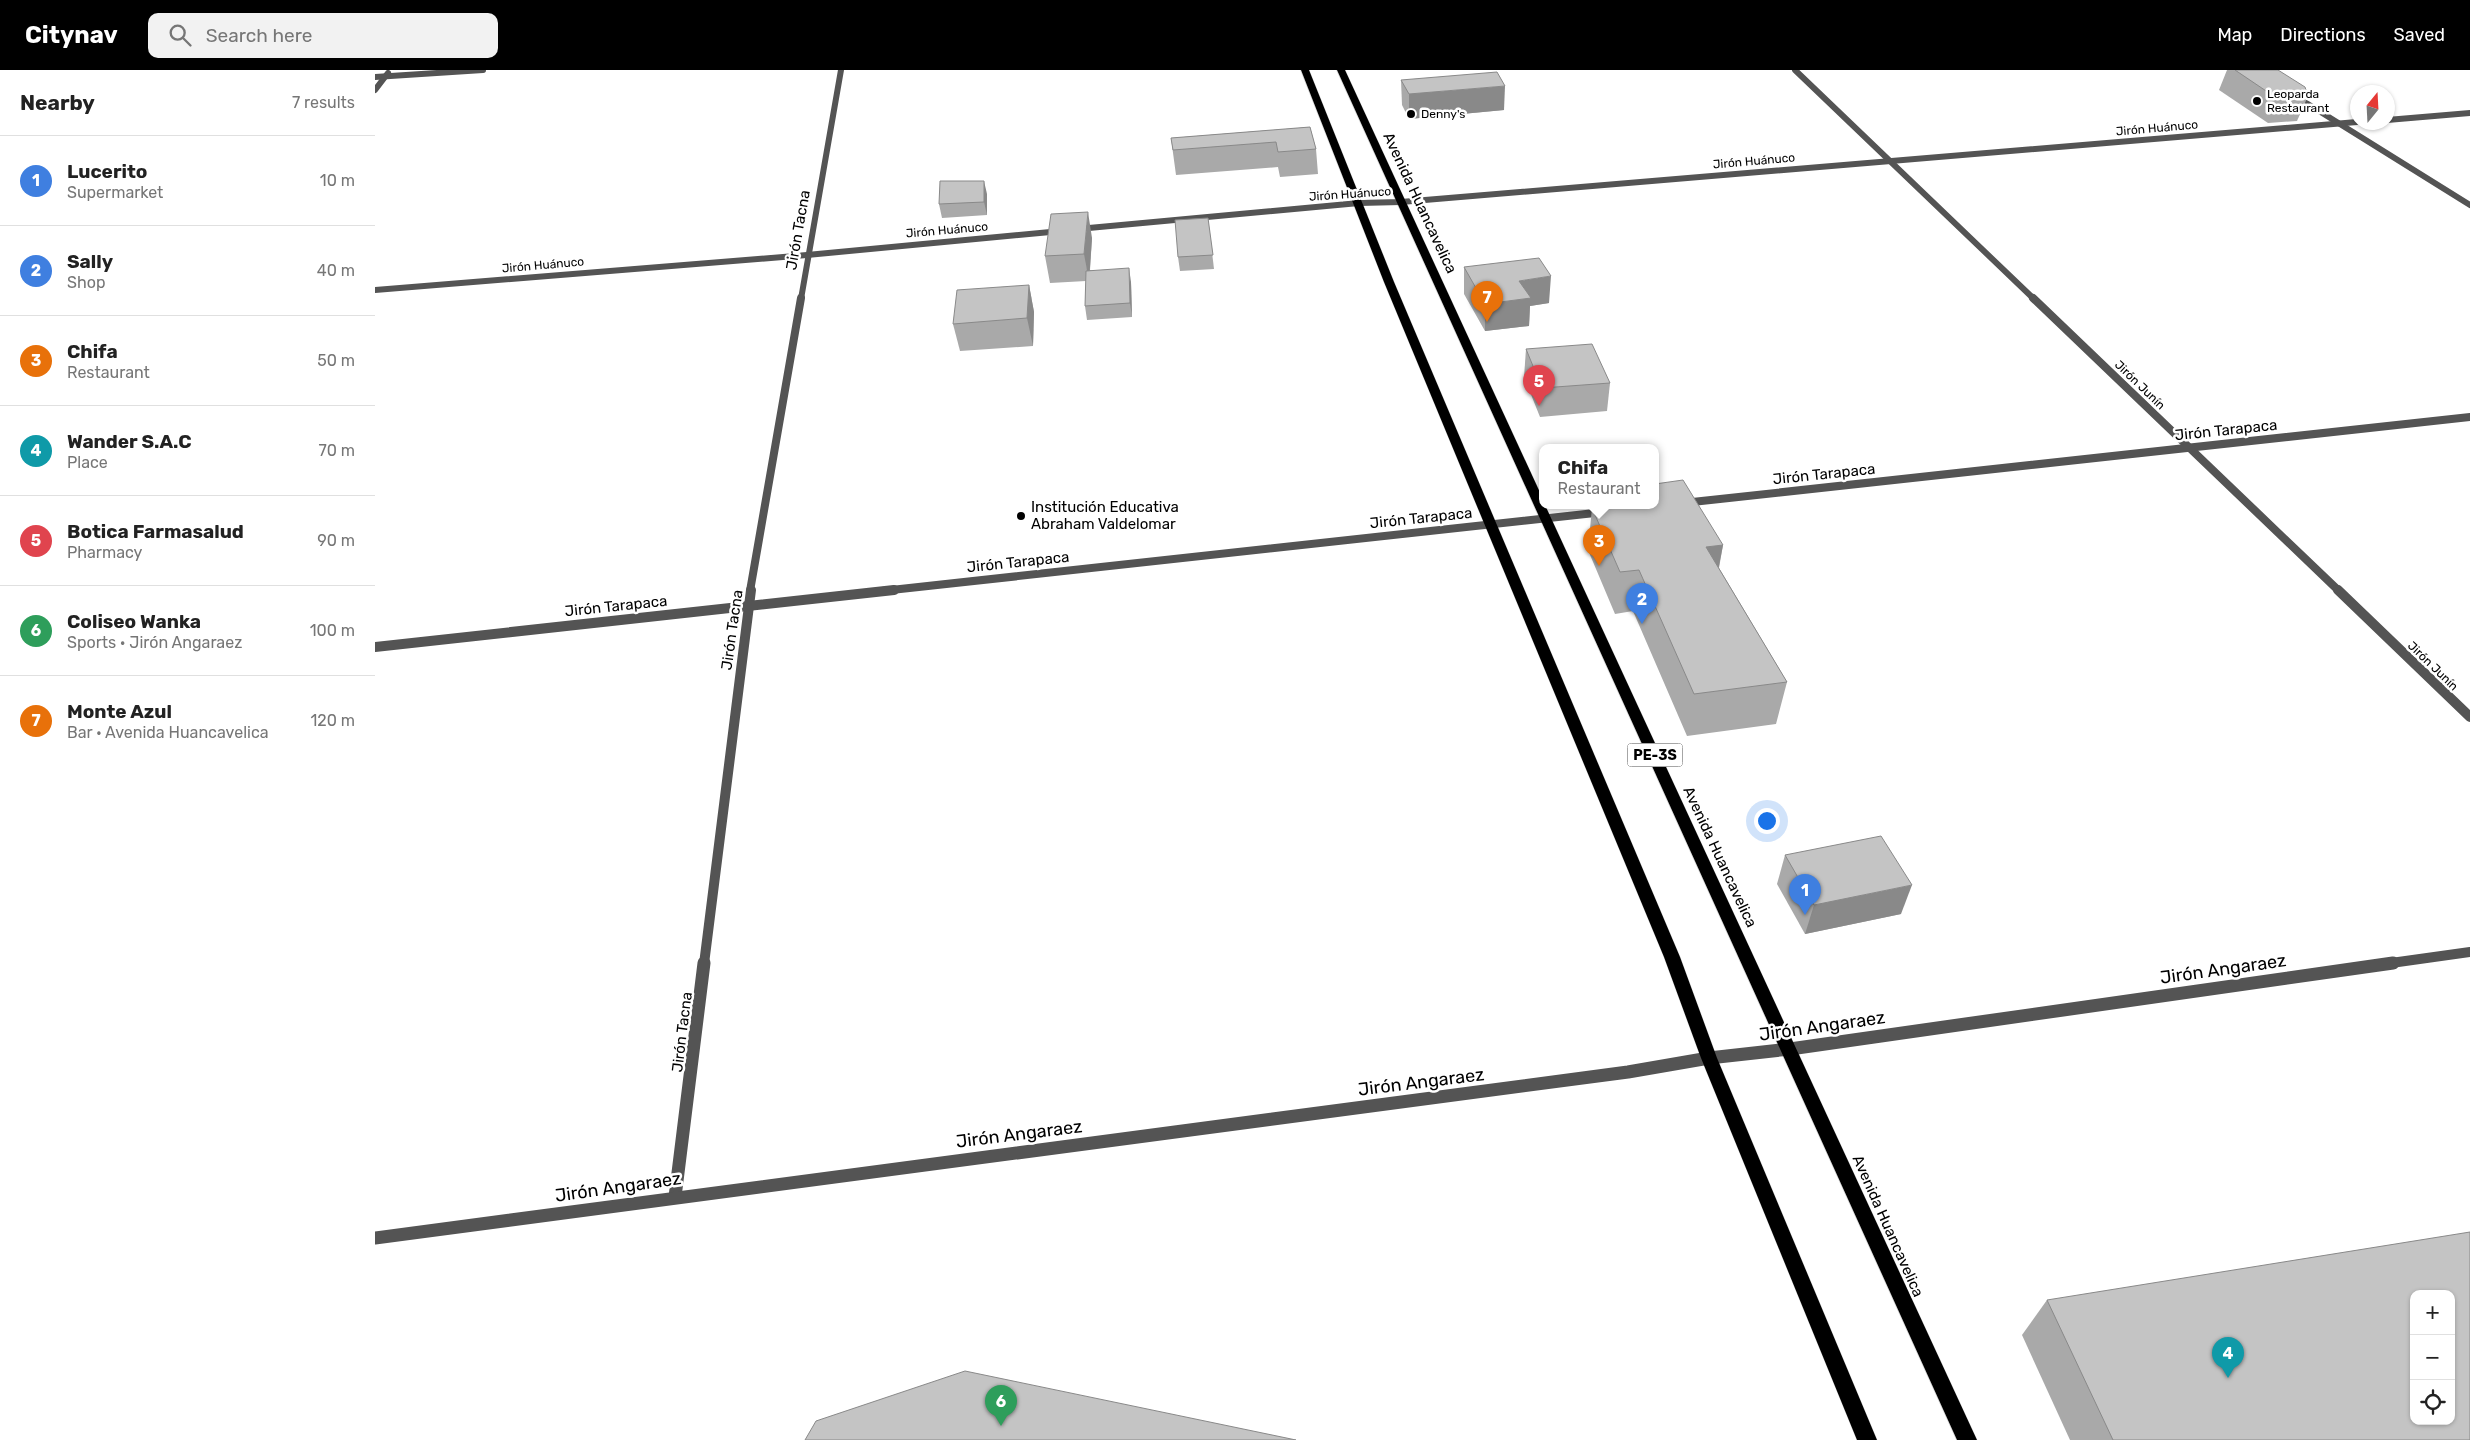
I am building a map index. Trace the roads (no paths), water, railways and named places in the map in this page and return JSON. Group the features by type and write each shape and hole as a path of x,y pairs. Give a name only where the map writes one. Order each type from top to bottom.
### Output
{"highway":[{"path":"1305,70 1389,282 1650,904 1709,1058 1867,1440"},
{"name":"Avenida Huancavelica","path":"1341,70 1539,501"},
{"name":"Avenida Huancavelica","path":"1543,509 1967,1440"}],"street":[{"path":"375,90 390,70"},
{"path":"375,77 483,70"},
{"name":"Jirón Tacna","path":"675,1197 748,605 807,255 841,70"},
{"name":"Jirón Junín","path":"1795,70 2470,717"},
{"path":"2285,90 2470,205"},
{"path":"2395,119 2470,113"},
{"name":"Jirón Huánuco","path":"375,290 807,255 1359,203 1401,202 2350,123"},
{"name":"Jirón Tarapaca","path":"1675,504 2470,417"},
{"name":"Jirón Tarapaca","path":"375,647 1616,511"},
{"name":"Jirón Angaraez","path":"375,1238 1628,1072 1709,1058 1790,1049 2470,952"}],"place":[{"name":"Leoparda Restaurant","path":"2257,101"},
{"name":"Denny's","path":"1411,114"},
{"name":"Monte Azul","path":"1487,322"},
{"name":"Botica Farmasalud","path":"1539,406"},
{"name":"Institución Educativa Abraham Valdelomar","path":"1021,516"},
{"name":"Chifa","path":"1599,566"},
{"name":"Sally","path":"1642,624"},
{"name":"Lucerito","path":"1805,915"},
{"name":"Wander S.A.C","path":"2228,1378"},
{"name":"Coliseo Wanka","path":"1001,1426"}]}
